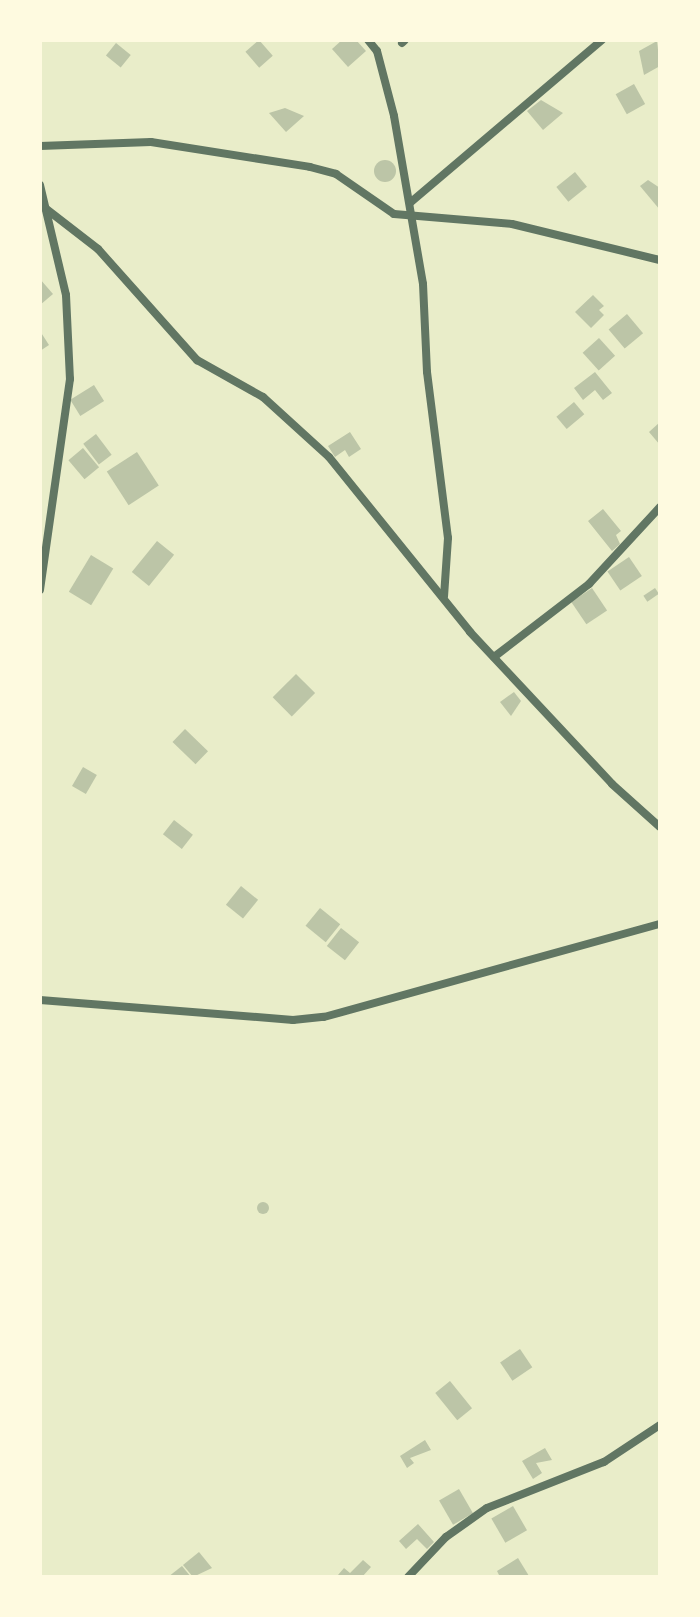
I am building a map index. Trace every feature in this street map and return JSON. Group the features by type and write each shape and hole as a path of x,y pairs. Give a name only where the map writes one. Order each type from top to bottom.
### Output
{"street":[{"path":"368,40 377,51 391,103 411,202 448,538 444,596"},
{"path":"411,202 602,40"},
{"path":"40,146 151,142 310,167 336,174 394,214 512,224 660,260"},
{"path":"40,185 66,295 70,379 40,590"},
{"path":"45,208 98,249 197,360 263,397 329,457 494,657 612,784 660,827"},
{"path":"494,657 589,584 660,507"},
{"path":"40,1000 293,1020 324,1017 660,924"},
{"path":"408,1577 446,1537 487,1508 604,1462 660,1425"}],"building":[{"path":"259,40 273,56 259,68 245,52"},
{"path":"342,40 356,40 366,51 348,67 332,49"},
{"path":"657,41 660,66 644,75 639,51"},
{"path":"116,43 131,55 121,67 106,55"},
{"path":"634,84 645,104 627,114 616,94"},
{"path":"541,100 563,113 543,130 527,111"},
{"path":"285,108 304,116 286,132 269,113"},
{"path":"385,160 393,163 396,171 393,179 385,182 377,179 374,171 377,163"},
{"path":"575,172 587,187 568,202 556,187"},
{"path":"648,180 660,188 660,210 640,186"},
{"path":"40,279 53,294 40,305"},
{"path":"593,295 604,306 599,310 604,315 591,328 575,312"},
{"path":"627,314 643,333 625,349 609,329"},
{"path":"40,331 49,345 40,351"},
{"path":"599,338 615,356 599,371 583,353"},
{"path":"595,372 612,393 603,400 595,390 583,400 574,388"},
{"path":"94,385 104,401 80,416 70,400"},
{"path":"574,402 584,414 567,429 556,417"},
{"path":"660,422 660,445 649,432"},
{"path":"350,432 361,449 349,457 345,450 335,457 328,446"},
{"path":"96,434 112,455 99,464 83,444"},
{"path":"83,448 99,467 85,479 68,460"},
{"path":"137,452 159,486 129,505 107,472"},
{"path":"603,509 621,531 616,535 620,544 612,551 588,521"},
{"path":"157,541 174,555 149,586 132,572"},
{"path":"91,555 113,568 91,605 69,592"},
{"path":"629,557 642,576 620,591 607,572"},
{"path":"592,588 607,610 586,624 571,602"},
{"path":"655,588 659,594 647,602 643,596"},
{"path":"296,674 315,693 292,716 273,697"},
{"path":"514,692 521,701 511,716 500,702"},
{"path":"185,729 208,751 196,764 172,742"},
{"path":"83,767 97,775 86,794 72,786"},
{"path":"174,820 193,835 182,849 163,834"},
{"path":"241,886 258,900 243,918 226,905"},
{"path":"320,908 340,924 326,942 306,926"},
{"path":"341,928 359,942 345,960 327,946"},
{"path":"263,1202 269,1208 263,1214 257,1208"},
{"path":"520,1349 532,1367 512,1381 500,1362"},
{"path":"450,1381 472,1408 457,1420 435,1393"},
{"path":"425,1440 431,1450 410,1458 414,1463 407,1468 400,1456"},
{"path":"545,1448 552,1460 536,1463 542,1473 533,1479 522,1461"},
{"path":"459,1489 473,1513 453,1525 439,1500"},
{"path":"513,1506 527,1530 505,1543 491,1518"},
{"path":"418,1524 434,1542 427,1549 417,1539 406,1549 399,1541"},
{"path":"199,1552 212,1568 193,1577 183,1565"},
{"path":"518,1558 529,1576 500,1577 497,1571"},
{"path":"363,1560 371,1567 362,1577 338,1575 344,1568 350,1573"},
{"path":"182,1566 191,1577 168,1577"}]}
